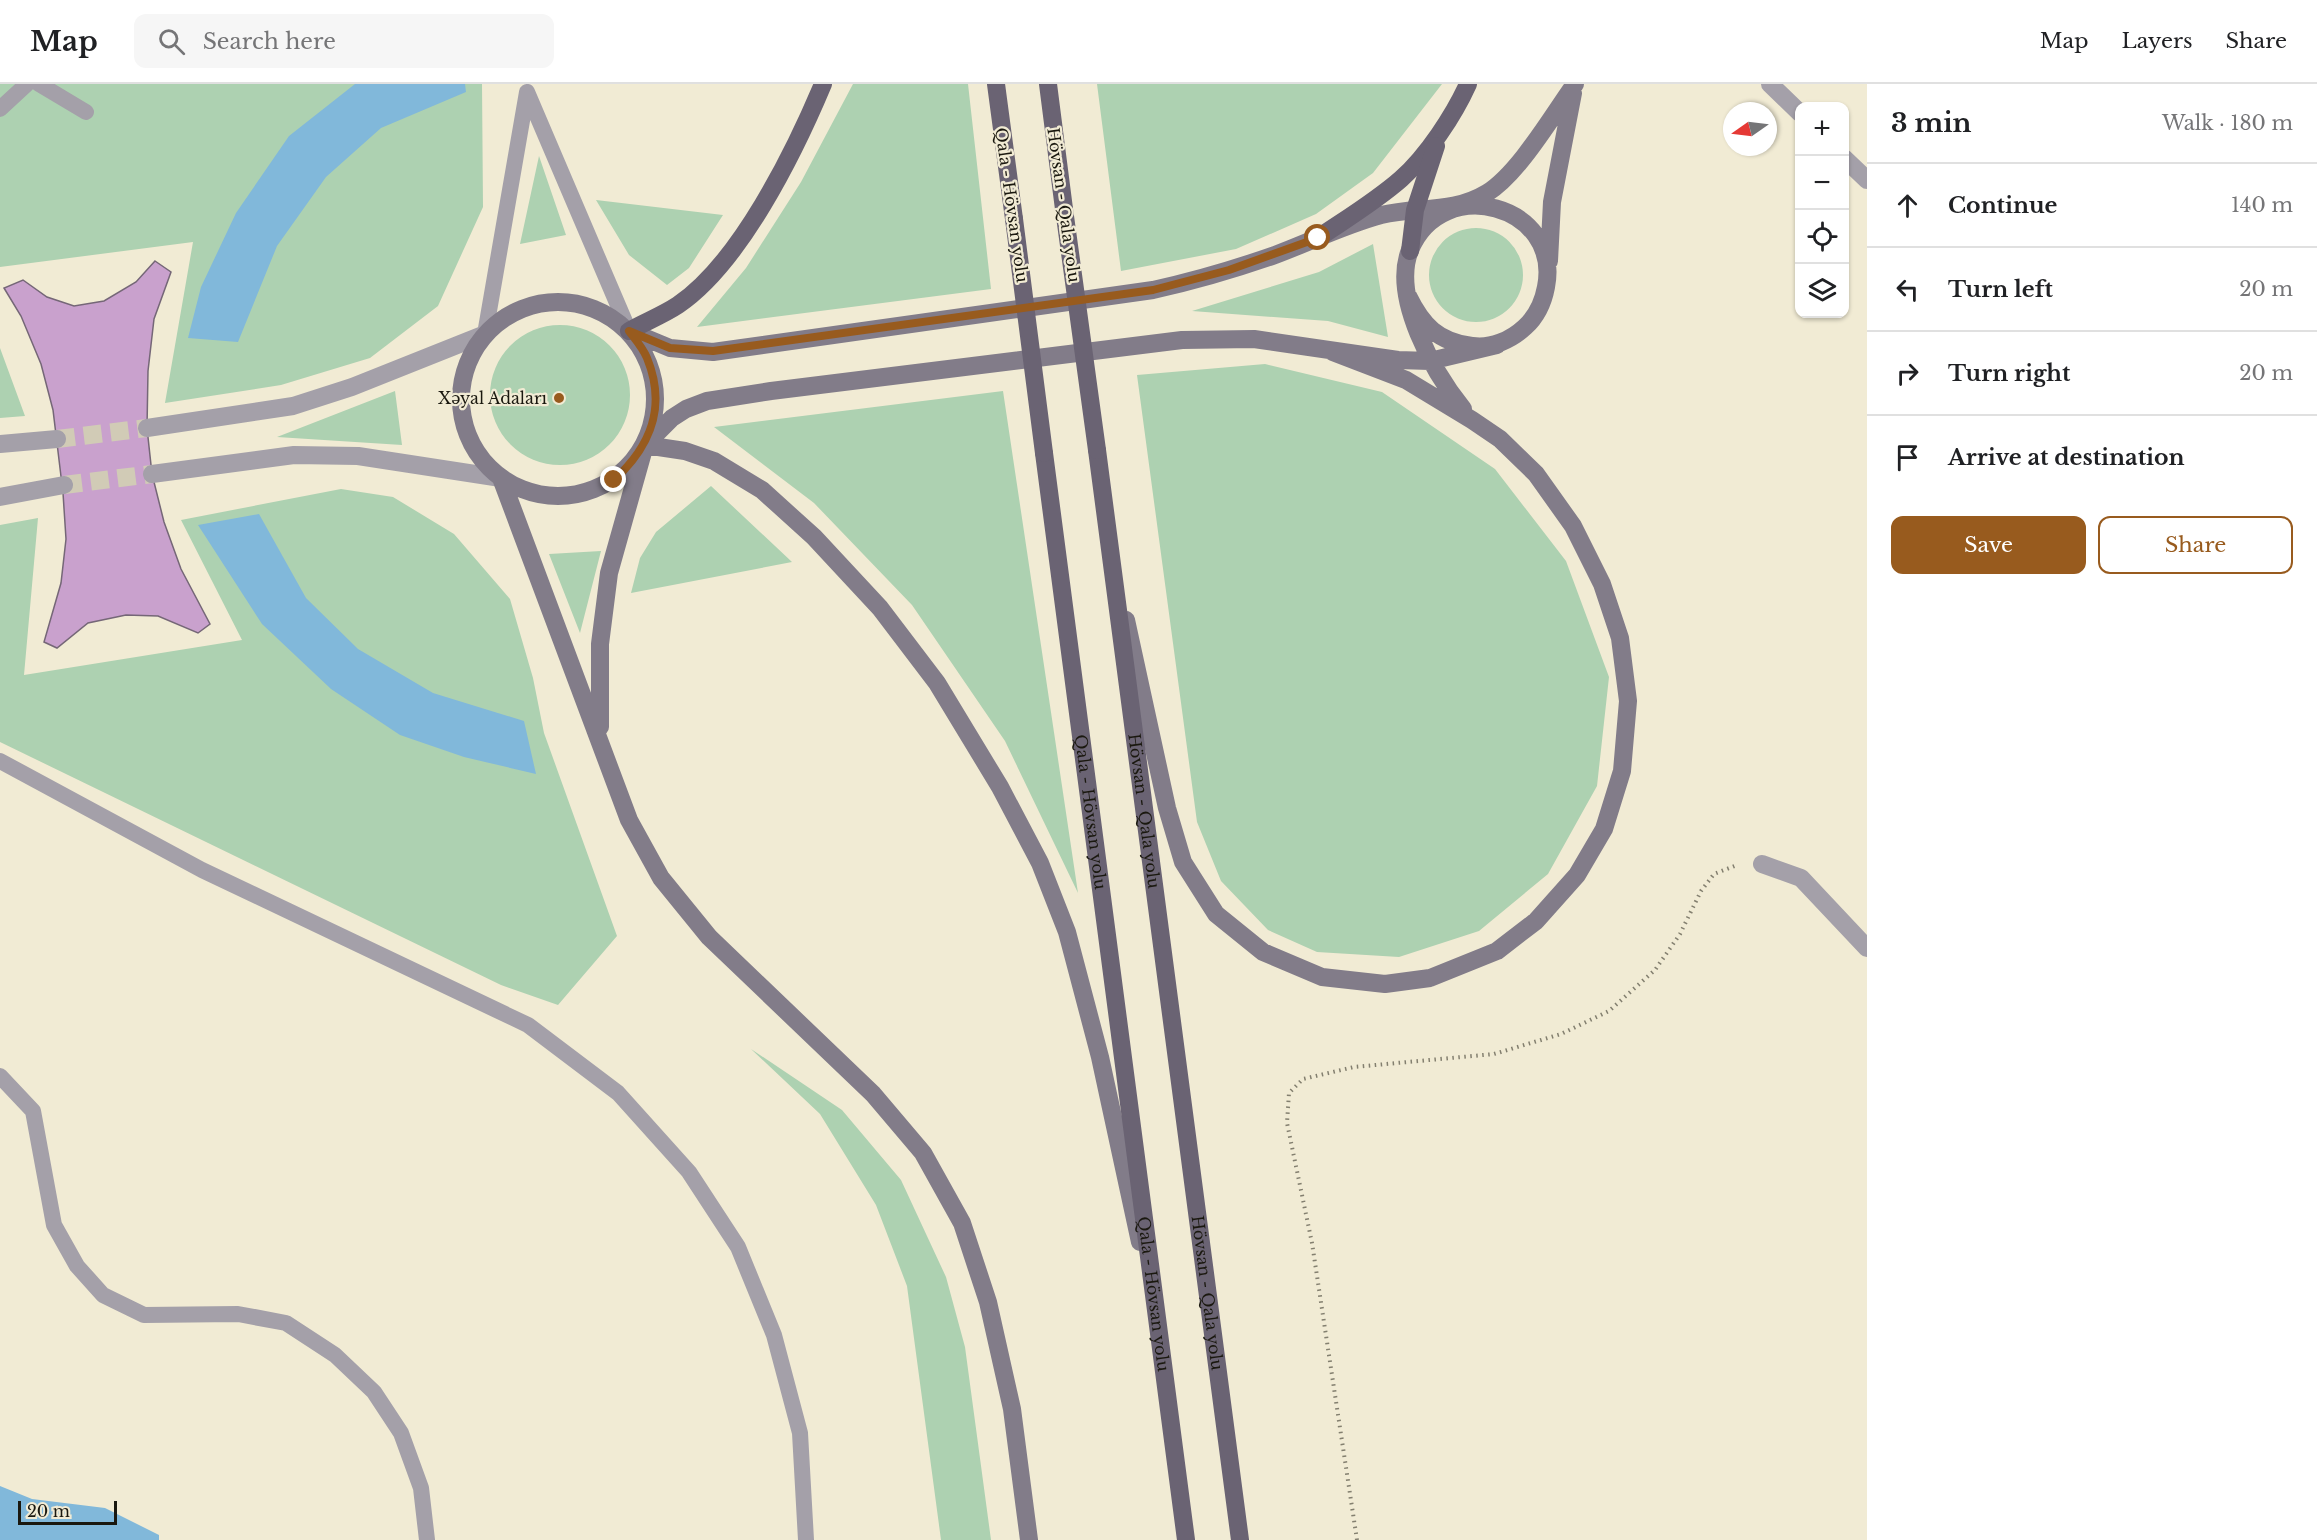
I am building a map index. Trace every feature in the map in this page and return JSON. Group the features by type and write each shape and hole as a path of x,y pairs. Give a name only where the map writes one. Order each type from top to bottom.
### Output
{"main road":[{"path":"629,331 678,305 703,284 735,249 772,186 823,84"},
{"name":"Qala - Hövsan yolu","path":"996,84 1186,1540"},
{"name":"Hövsan - Qala yolu","path":"1050,84 1054,132 1240,1540"},
{"path":"1410,252 1415,210 1431,157 1445,125 1468,84"},
{"path":"1318,238 1367,206 1403,177 1445,125"}],"street":[{"path":"1333,352 1398,360 1430,361 1497,345 1517,335 1533,319 1544,300 1548,278 1552,202 1575,84 1506,177 1488,192 1436,216 1420,232 1410,252 1405,273 1408,296 1418,334 1430,361 1444,386 1472,420"},
{"path":"1770,84 1795,108"},
{"path":"1849,162 1867,180"},
{"path":"629,331 670,348 713,351 1153,290 1229,270 1384,215 1479,204 1500,208 1520,219 1536,235 1545,256 1548,278"},
{"path":"1408,296 1418,316 1433,332 1453,343 1474,347 1497,345"},
{"path":"600,738 600,644 609,573 645,445 655,417 655,387 647,357 629,331 608,314 583,304 556,301 529,305 505,316 485,334 470,357 464,374 461,411 473,447 483,462 501,478 522,490 545,496 569,496 592,491 614,480 631,464 645,445 672,418 686,409 707,401 1182,340 1254,339 1311,346 1406,380 1500,439 1536,474 1573,526 1602,584 1620,638 1628,700 1622,771 1604,829 1578,875 1536,921 1497,951 1430,978 1385,984 1322,977 1263,952 1216,914 1183,862 1167,808 1109,540"},
{"path":"147,428 293,406 352,387 485,334"},
{"path":"0,444 57,440"},
{"path":"645,445 685,451 714,461 762,490 814,537 880,608 938,683 1000,787 1040,863 1067,932 1100,1057 1154,1306"},
{"path":"152,474 294,455 358,456 501,478"},
{"path":"501,478 629,820 661,878 709,938 873,1094 923,1153 962,1222 988,1302 1012,1409 1029,1540"},
{"path":"0,497 64,485"},
{"path":"1762,864 1801,878 1867,948"}],"lane":[{"path":"0,109 27,84"},
{"path":"39,84 86,112"},
{"path":"527,88 629,331"},
{"path":"485,334 527,88"},
{"path":"0,761 202,870 528,1025 618,1093 689,1172 738,1247 774,1335 800,1433 806,1540"},
{"path":"0,1076 33,1111 54,1225 77,1266 103,1295 144,1315 238,1314 286,1323 335,1355 374,1392 401,1433 421,1488 427,1540"}],"path":[{"path":"1357,1540 1312,1243 1287,1123 1290,1093 1303,1079 1354,1067 1494,1054 1561,1034 1609,1011 1655,970 1680,934 1701,891 1714,874 1739,864 1762,864"}],"green space":[{"path":"0,84 482,84 483,207 438,306 370,358 281,385 165,403 193,242 0,267"},
{"path":"853,84 968,84 991,289 697,327 746,268 801,182"},
{"path":"1097,84 1442,84 1373,173 1316,214 1236,249 1121,271"},
{"path":"539,156 566,235 520,244"},
{"path":"596,200 723,215 689,268 667,285 629,255"},
{"path":"1476,228 1494,232 1509,242 1519,257 1523,275 1519,293 1509,308 1494,318 1476,322 1458,318 1443,308 1433,293 1429,275 1433,257 1443,242 1458,232"},
{"path":"1373,244 1388,337 1328,321 1192,311 1319,272"},
{"path":"560,325 587,330 610,345 625,368 630,395 625,422 610,445 587,460 560,465 533,460 510,445 495,422 490,395 495,368 510,345 533,330"},
{"path":"0,348 25,416 0,418"},
{"path":"1265,364 1382,392 1495,469 1566,561 1609,677 1597,786 1548,874 1479,931 1399,957 1317,952 1268,930 1221,881 1197,822 1137,375"},
{"path":"395,391 402,445 277,437"},
{"path":"1003,391 1078,893 1005,741 912,605 814,503 714,427"},
{"path":"711,486 792,562 631,593 640,558 656,532"},
{"path":"341,489 393,497 454,534 510,599 533,678 544,733 617,936 558,1005 501,985 0,742 0,525 38,518 24,675 242,640 181,520"},
{"path":"601,551 580,633 549,554"},
{"path":"751,1049 842,1110 901,1180 946,1277 965,1347 991,1540 941,1540 907,1286 876,1205 820,1114"}],"water":[{"path":"355,84 465,84 466,92 381,128 326,177 277,246 238,342 188,338 201,287 236,213 289,136"},
{"path":"259,514 306,598 358,649 433,693 524,721 536,774 464,757 400,735 331,689 262,624 198,525"},
{"path":"0,1486 32,1499 105,1508 159,1535 159,1540 0,1540"}],"building":[{"path":"155,261 171,272 154,319 148,371 147,428 152,474 164,522 181,569 210,624 198,633 158,616 126,615 88,623 57,648 44,642 61,583 66,539 53,410 41,364 21,316 4,288 23,280 47,297 74,306 104,301 136,282"}],"tunnel":[{"path":"57,439 147,428"},
{"path":"64,485 152,474"}],"place":[{"name":"Xəyal Adaları","path":"559,398"}],"route":[{"path":"614,480 631,464 645,445 655,417 655,387 647,357 629,331 670,348 713,351 1153,290 1229,270 1318,238"}]}
